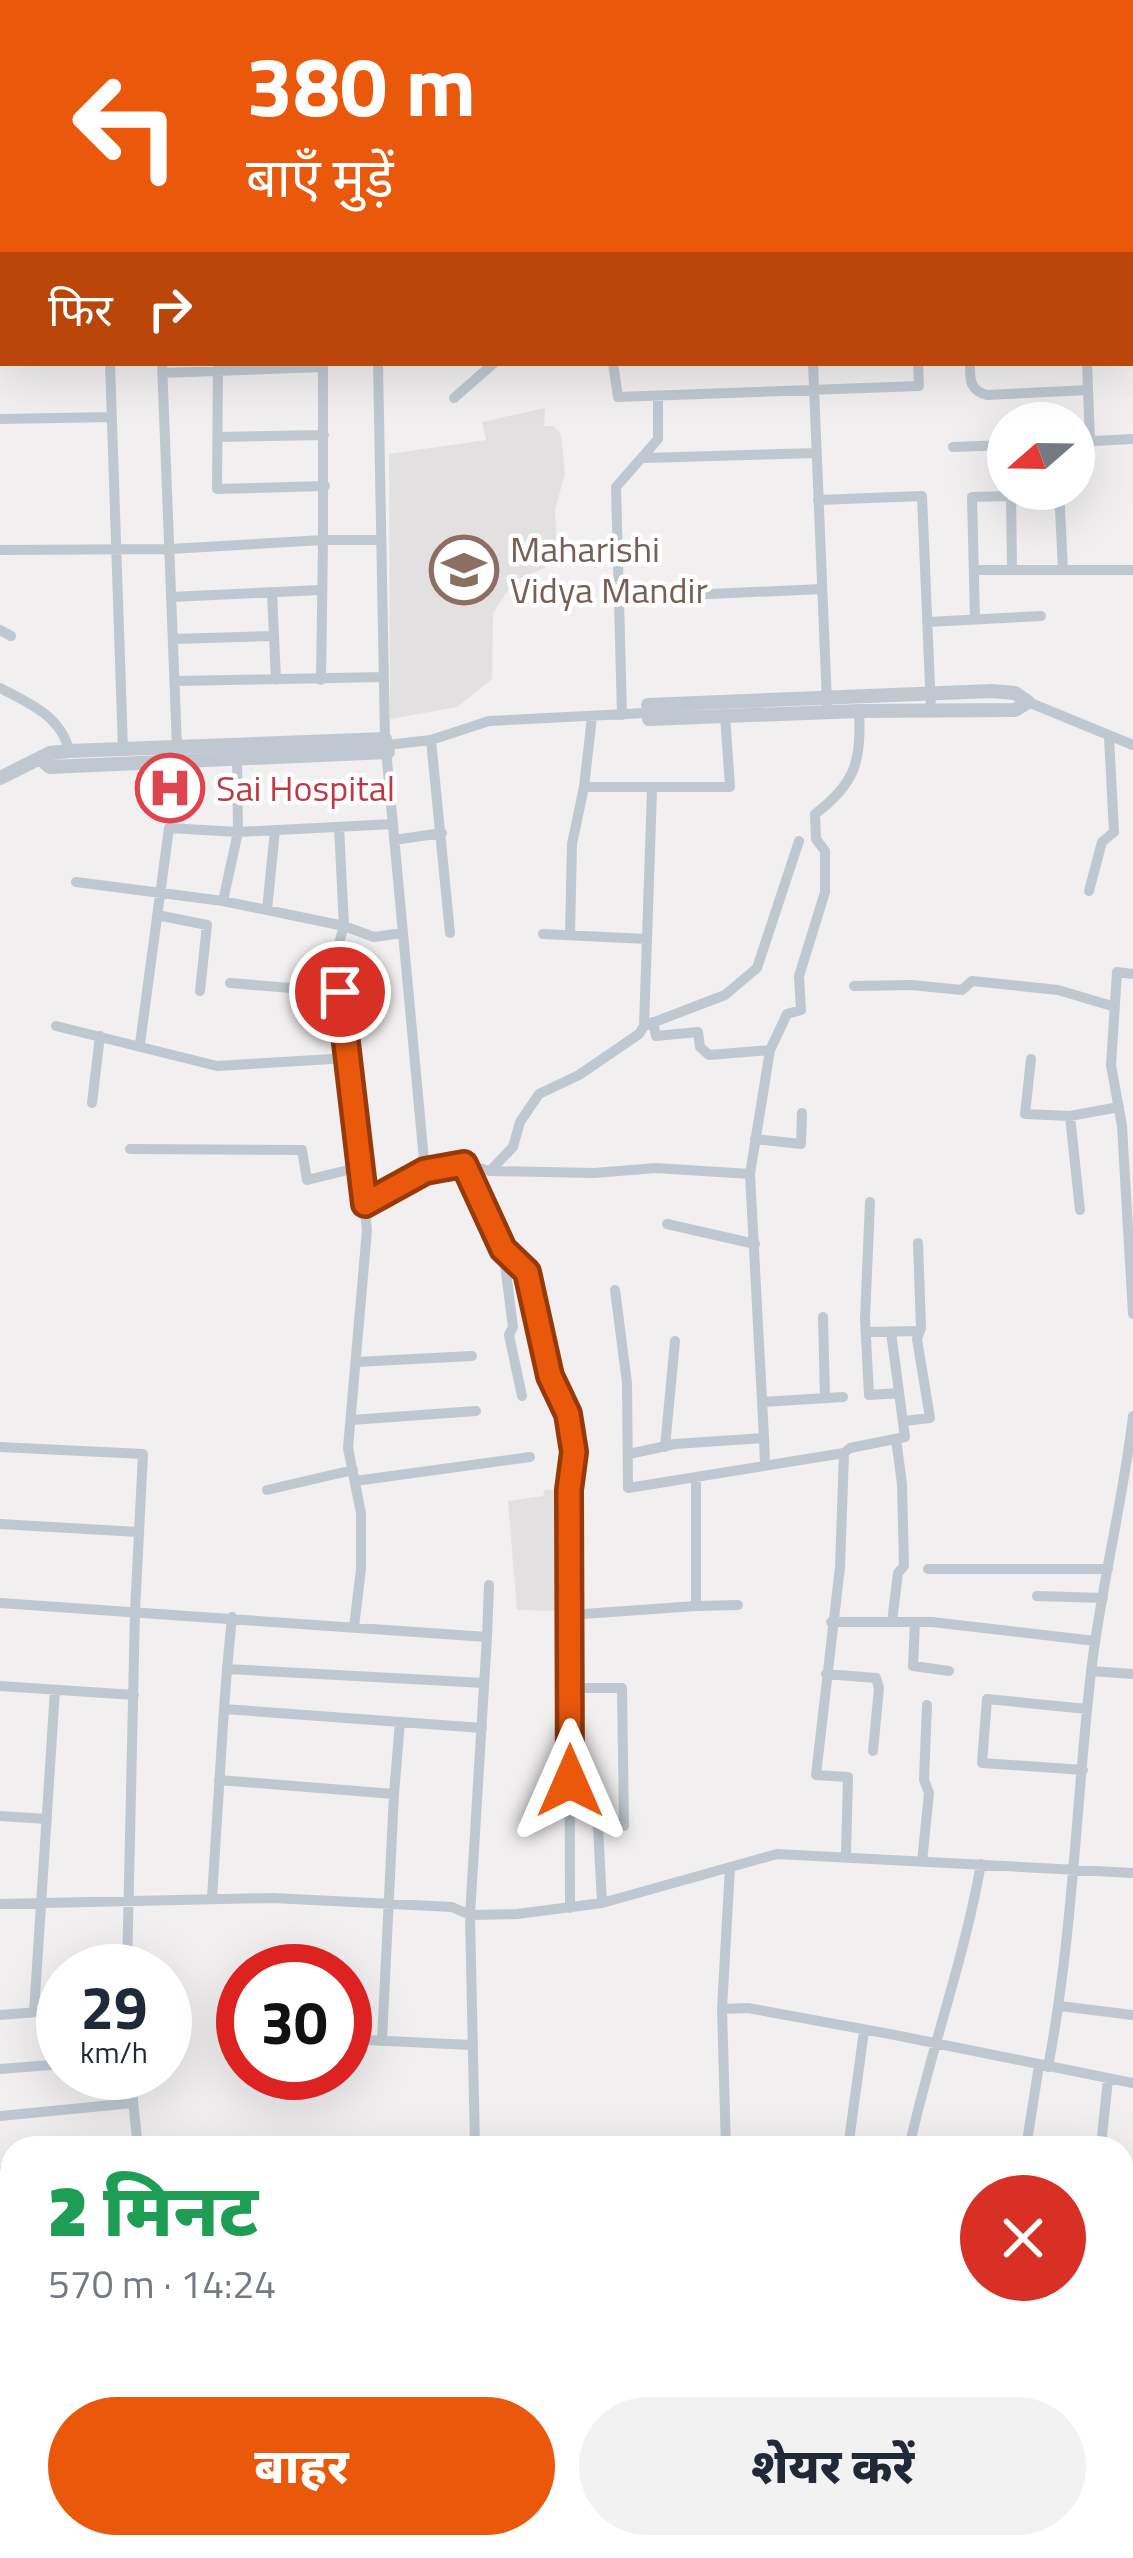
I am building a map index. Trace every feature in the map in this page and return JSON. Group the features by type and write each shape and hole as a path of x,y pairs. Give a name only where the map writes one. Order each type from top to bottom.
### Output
{"street":[{"path":"110,366 123,749"},
{"path":"177,747 162,368 270,366"},
{"path":"321,680 323,366"},
{"path":"378,366 386,745 425,1171"},
{"path":"454,398 491,366"},
{"path":"614,366 618,397 919,386 917,366"},
{"path":"812,366 827,704"},
{"path":"970,366 973,388 987,394 1088,390"},
{"path":"1087,366 1088,402"},
{"path":"218,367 218,489 325,486"},
{"path":"622,715 616,488 658,439 658,396"},
{"path":"0,418 112,417"},
{"path":"218,437 324,435"},
{"path":"1095,441 1133,439"},
{"path":"953,447 987,446"},
{"path":"645,458 816,453"},
{"path":"975,620 972,497 987,495"},
{"path":"818,500 922,496 931,710"},
{"path":"1011,510 1012,569"},
{"path":"1060,510 1063,570"},
{"path":"0,550 116,551 381,540"},
{"path":"975,570 1133,570"},
{"path":"619,598 822,589"},
{"path":"171,597 320,590"},
{"path":"272,593 276,680"},
{"path":"928,622 1041,616"},
{"path":"173,639 274,636"},
{"path":"175,681 383,677"},
{"path":"0,688 38,707 66,735 69,751"},
{"path":"648,713 725,715 931,692 992,691 1015,693 1133,745"},
{"path":"42,760 50,767 386,745 431,740 489,721 827,704 859,711 1015,710 1028,702"},
{"path":"765,1463 750,1174 770,1050 787,1014 801,1010 799,976 825,892 824,851 816,839 815,814 845,789 854,769 861,740 859,711"},
{"path":"584,787 730,787 725,715"},
{"path":"570,934 571,858 592,717"},
{"path":"1089,891 1102,842 1114,832 1109,737"},
{"path":"431,740 450,933"},
{"path":"0,778 50,752 177,747 237,752"},
{"path":"223,901 238,832 237,752"},
{"path":"652,789 649,1024 656,1036 698,1032 700,1047 709,1054 770,1050"},
{"path":"140,1044 169,828 238,832 393,824"},
{"path":"339,827 344,926 336,954 367,1230 349,1448 361,1513 354,1627"},
{"path":"267,910 275,830"},
{"path":"394,840 442,833"},
{"path":"490,1171 513,1148 520,1122 539,1094 622,1048 649,1024 725,994 757,968 799,841"},
{"path":"76,882 223,901 344,926 374,937 402,933"},
{"path":"157,915 207,925 200,991"},
{"path":"543,934 647,939"},
{"path":"1133,974 1117,972 1112,1006 1112,1065 1133,1314"},
{"path":"854,986 962,990 972,981 1058,990 1112,1006"},
{"path":"230,982 340,992"},
{"path":"56,1026 217,1066 348,1058"},
{"path":"92,1103 100,1036"},
{"path":"1031,1059 1025,1114 1070,1116 1119,1107"},
{"path":"755,1139 801,1144 802,1113"},
{"path":"1070,1116 1080,1210"},
{"path":"130,1149 302,1150 307,1180 360,1167"},
{"path":"464,1164 503,1249 513,1328 509,1335 522,1396"},
{"path":"365,1204 425,1171 464,1164 490,1171 594,1173 656,1168 750,1174"},
{"path":"870,1202 869,1395 899,1393"},
{"path":"667,1224 755,1244"},
{"path":"904,1421 930,1418 920,1368 918,1243"},
{"path":"503,1249 527,1272 550,1376 568,1414 574,1452 569,1490 570,1908"},
{"path":"615,1290 627,1383 628,1488 844,1453 905,1437 891,1332"},
{"path":"823,1317 825,1398"},
{"path":"866,1332 920,1331"},
{"path":"665,1447 675,1341"},
{"path":"356,1362 472,1356"},
{"path":"763,1402 843,1397"},
{"path":"352,1420 476,1411"},
{"path":"1029,2136 1060,2006 1091,1671 1133,1416"},
{"path":"629,1454 764,1438"},
{"path":"892,1622 898,1573 904,1566 896,1439"},
{"path":"0,1447 143,1454 127,1944"},
{"path":"844,1453 839,1567 815,1775 848,1777 846,1855"},
{"path":"267,1490 354,1475 530,1457"},
{"path":"696,1478 696,1606"},
{"path":"0,1524 138,1532"},
{"path":"928,1569 1108,1569"},
{"path":"475,2136 470,1915 489,1585"},
{"path":"1037,1596 1102,1598"},
{"path":"0,1604 487,1637"},
{"path":"569,1615 738,1605"},
{"path":"212,1898 232,1617"},
{"path":"831,1622 915,1622 1095,1641"},
{"path":"915,1622 913,1666 949,1671"},
{"path":"227,1669 484,1683"},
{"path":"1091,1671 1133,1674"},
{"path":"826,1674 876,1678 873,1751"},
{"path":"0,1685 134,1695"},
{"path":"569,1688 622,1688 624,1826 570,1828"},
{"path":"0,2015 34,2012 56,1690"},
{"path":"1083,1770 982,1762 987,1699 1088,1708"},
{"path":"922,1862 929,1793 924,1780 927,1705"},
{"path":"224,1709 482,1728"},
{"path":"382,2041 386,1904 400,1722"},
{"path":"219,1780 394,1794"},
{"path":"0,1816 47,1819"},
{"path":"598,1827 602,1903"},
{"path":"0,1904 212,1898 452,1907 470,1915 602,1903 777,1854 1133,1873"},
{"path":"912,2136 932,2044 969,1931 981,1864"},
{"path":"726,2136 722,2009 730,1868"},
{"path":"1060,2006 1133,2014"},
{"path":"722,2009 748,2008 1133,2083"},
{"path":"850,2136 864,2031"},
{"path":"372,2040 471,2045"},
{"path":"0,2069 36,2066"},
{"path":"1102,2136 1108,2079"},
{"path":"134,2100 136,2136"},
{"path":"0,2116 134,2103"}],"shaded area":[{"name":"Maharishi Vidya Mandir","path":"545,408 544,426 554,426 561,435 565,473 555,510 557,542 564,560 515,580 493,613 492,679 457,707 390,719 389,454 486,440 482,422"},
{"path":"545,1490 561,1490 564,1611 517,1610 508,1501 543,1496"}],"place":[{"name":"Maharishi Vidya Mandir","path":"464,570"},
{"name":"Sai Hospital","path":"170,788"}],"route":[{"path":"340,992 365,1204 425,1171 464,1164 503,1249 527,1272 550,1376 568,1414 574,1452 569,1490 570,1781"}]}
